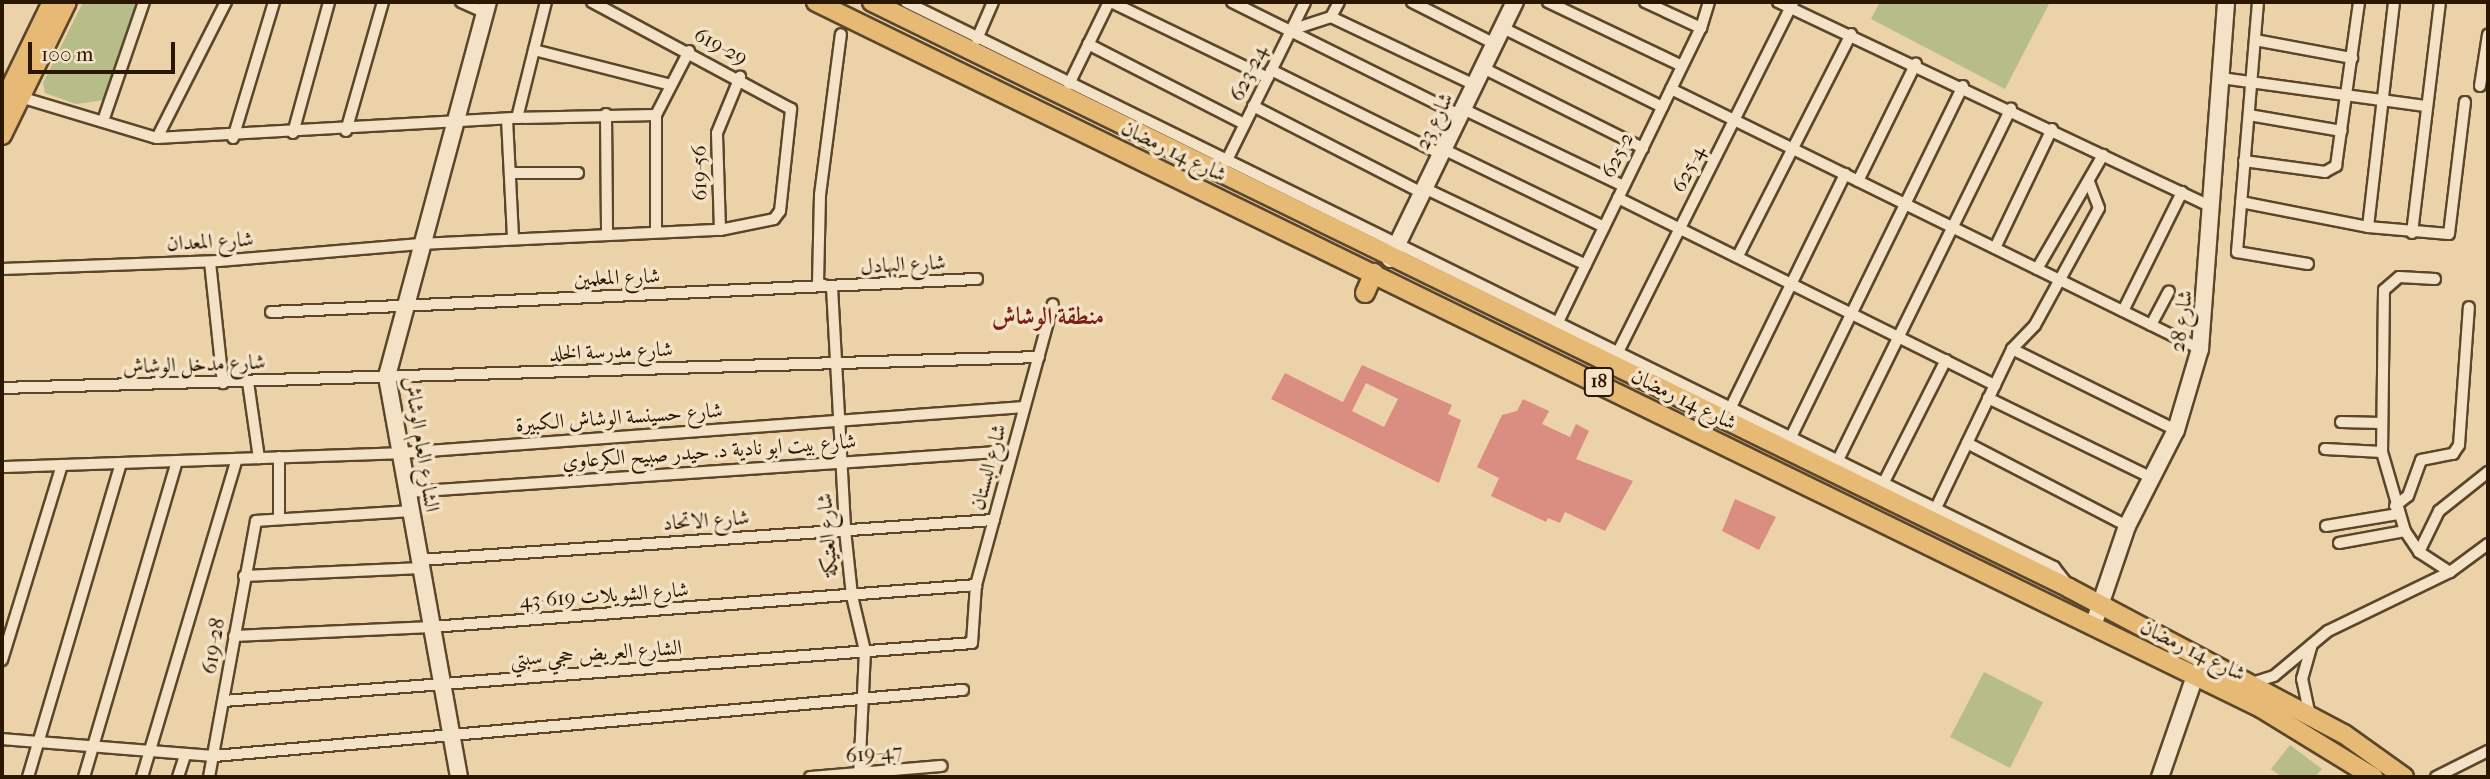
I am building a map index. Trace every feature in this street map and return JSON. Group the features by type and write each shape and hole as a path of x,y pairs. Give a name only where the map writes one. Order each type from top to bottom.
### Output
{"main road":[{"path":"2,106 52,2"},
{"path":"2,135 67,2"},
{"name":"شارع 14 رمضان","path":"816,2 2261,708 2374,777"},
{"name":"شارع 14 رمضان","path":"872,2 905,10 1393,252 1464,295 2069,588 2310,716 2404,777"},
{"path":"905,10 927,13"},
{"path":"1365,293 1374,274"},
{"path":"1464,295 1493,293"},
{"path":"1942,513 1959,536"}],"street":[{"path":"104,118 145,2"},
{"path":"157,138 226,2"},
{"path":"233,138 274,2"},
{"path":"293,133 328,2"},
{"path":"346,131 383,2"},
{"path":"461,2 487,7"},
{"path":"513,239 510,173 512,118 546,2"},
{"name":"619-29","path":"592,2 740,77 792,109"},
{"path":"977,38 993,2"},
{"path":"1069,84 1110,2 1604,227"},
{"path":"1231,2 1624,186"},
{"name":"623-24","path":"1226,162 1305,2"},
{"path":"1331,17 1339,2"},
{"path":"1412,2 1495,44"},
{"name":"شارع 23","path":"1393,252 1515,2"},
{"path":"1548,2 1682,66"},
{"path":"1646,2 1701,28"},
{"name":"625-2","path":"1557,324 1701,28 1709,2"},
{"path":"1778,2 1792,5 1916,63 2212,207"},
{"name":"شارع 28","path":"2093,626 2127,526 2176,430 2200,349 2226,2"},
{"path":"2258,2 2238,253 2308,264"},
{"path":"2244,161 2331,171 2342,131 2359,2"},
{"path":"2368,227 2394,2"},
{"path":"2412,233 2425,106 2440,2"},
{"name":"625-4","path":"1617,354 1792,5"},
{"name":"الشارع العام الوشاش","path":"459,777 387,376 403,304 487,7"},
{"path":"927,13 1226,162 1302,207"},
{"path":"1291,30 1331,17 1475,85"},
{"path":"1503,28 1662,107"},
{"path":"832,287 818,283 820,195 841,34"},
{"path":"1739,254 1851,34"},
{"path":"2480,86 2488,35"},
{"path":"2255,40 2351,58"},
{"path":"1088,44 1244,124"},
{"path":"534,50 667,85"},
{"path":"656,232 656,116 667,85 689,51"},
{"path":"1858,181 1916,63"},
{"path":"1483,68 1643,148"},
{"name":"619-56","path":"720,230 718,133 740,77"},
{"path":"2221,78 2425,106"},
{"path":"1790,439 1963,86"},
{"path":"1671,89 2200,349"},
{"path":"20,97 104,118 157,138 233,138 512,118 606,114 656,116"},
{"path":"2241,202 2368,227 2443,236 2453,228 2465,102"},
{"path":"1253,106 1423,190 1586,265"},
{"name":"شارع المعدان","path":"2,269 210,262 420,244 607,233 720,230 765,225 780,211 792,109"},
{"path":"1837,462 2011,109"},
{"path":"606,114 607,233"},
{"path":"2249,114 2342,131"},
{"path":"1994,248 2052,129"},
{"path":"2037,269 2078,190 2089,182 2103,155"},
{"path":"510,173 578,173"},
{"path":"1730,410 1845,174"},
{"path":"1942,513 1967,443 2012,349 2035,325 2099,208 2089,182"},
{"path":"2123,311 2182,192"},
{"path":"1618,198 1794,281 1995,385"},
{"path":"1393,252 1493,293 2054,567 2069,588"},
{"path":"210,262 223,383"},
{"path":"2435,279 2399,277 2386,284 2382,452 2396,510 2405,531 2419,552 2450,572"},
{"name":"شارع البهادل","path":"832,287 977,279"},
{"name":"شارع المعلمين","path":"271,312 403,304 832,287"},
{"name":"شارع العتيکة","path":"832,287 845,530 852,596 866,651 859,775"},
{"path":"2151,325 2168,290"},
{"name":"شارع البستان","path":"972,643 976,585 1053,304"},
{"path":"2326,526 2396,510 2408,496 2421,460 2454,454 2459,445 2469,307"},
{"path":"2012,349 2176,430"},
{"name":"شارع مدرسة الخلد","path":"387,376 1039,357"},
{"path":"1883,484 1946,360"},
{"name":"شارع مدخل الوشاش","path":"2,388 387,376"},
{"path":"248,382 259,458"},
{"path":"1989,398 2152,478"},
{"name":"شارع حسينسة الوشاش الكبيرة","path":"2,467 401,453 1024,407"},
{"path":"2341,422 2381,423"},
{"path":"1967,443 2127,526"},
{"path":"2325,449 2382,452"},
{"name":"شارع بيت ابو نادية د. حيدر صبيح الكرعاوي","path":"408,492 841,460 1012,451"},
{"path":"279,457 279,517 411,511"},
{"path":"142,777 237,459"},
{"path":"84,777 177,461"},
{"path":"28,777 121,463"},
{"path":"2,660 62,465"},
{"path":"2419,552 2439,511 2488,472"},
{"name":"619-28","path":"209,777 256,521 279,517"},
{"name":"شارع الاتحاد","path":"244,576 994,520"},
{"path":"2339,543 2405,531"},
{"path":"2250,684 2274,677 2343,622 2450,572 2488,544"},
{"name":"شارع الشويلات 619-43","path":"234,636 432,627 976,585"},
{"name":"الشارع العريض حجي سبتي","path":"223,701 972,643"},
{"path":"2310,716 2302,679 2312,645"},
{"path":"2160,777 2195,676"},
{"path":"2,739 92,749 214,756 963,690"},
{"path":"2435,777 2488,751"},
{"path":"178,777 185,756"},
{"name":"619-47","path":"810,777 942,766"}],"green space":[{"path":"83,2 139,2 104,100 76,104 45,93 43,83"},
{"path":"1880,2 2050,2 2005,89 1871,19"},
{"path":"1984,672 2043,702 2010,768 1950,737"},
{"path":"2290,745 2322,769 2315,777 2282,777 2271,769"}],"building":[{"path":"1362,365 1452,405 1448,414 1461,420 1439,483 1271,399 1285,373 1343,402","holes":["1366,383 1398,399 1384,427 1352,411"]},
{"path":"1523,399 1549,411 1542,424 1570,437 1576,424 1589,431 1576,459 1633,481 1605,531 1565,512 1560,523 1548,518 1546,522 1491,496 1499,478 1477,467 1502,415 1517,411"},
{"path":"1735,499 1776,517 1759,550 1722,531"}],"district":[{"name":"منطقة الوشاش","path":"1048,317"}]}
